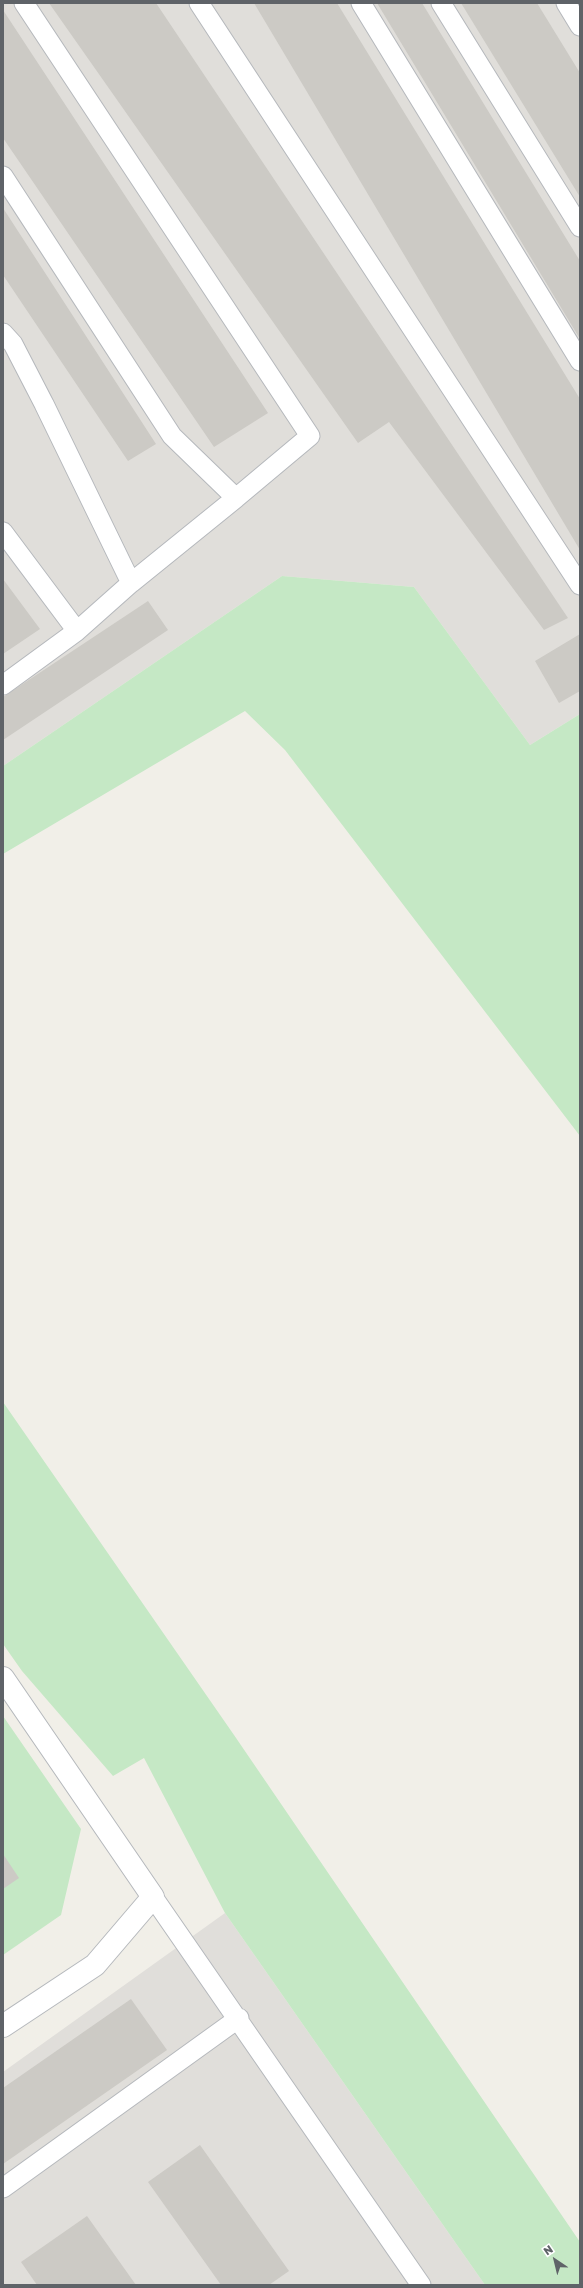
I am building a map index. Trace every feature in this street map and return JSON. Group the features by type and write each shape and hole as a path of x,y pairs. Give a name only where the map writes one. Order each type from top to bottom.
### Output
{"street":[{"path":"3,1678 153,1897 95,1965 3,2026"}],"lane":[{"path":"3,685 77,631 131,583 310,436 24,3"},
{"path":"199,3 580,585"},
{"path":"360,3 580,362"},
{"path":"441,3 580,227"},
{"path":"566,3 580,26"},
{"path":"3,176 172,436 236,498"},
{"path":"3,333 13,344 44,404 131,583"},
{"path":"3,532 77,631"},
{"path":"153,1897 421,2285"},
{"path":"3,2188 238,2018"}],"shaded area":[{"path":"3,3 580,3 580,714 530,745 414,587 282,576 3,766"},
{"path":"225,1913 485,2285 3,2285 3,2072"}],"green space":[{"path":"282,576 414,587 530,745 580,714 580,1136 285,750 245,711 3,854 3,766"},
{"path":"3,1402 234,1735 580,2242 580,2285 485,2285 225,1913 144,1758 113,1776 22,1671 3,1644"},
{"path":"3,1716 81,1829 61,1915 3,1955"}],"building":[{"path":"49,3 156,3 568,618 544,630 389,422 358,443"},
{"path":"254,3 337,3 580,399 580,550"},
{"path":"377,3 422,3 580,261 580,339"},
{"path":"461,3 537,3 580,73 580,197"},
{"path":"3,10 268,413 214,447 3,138"},
{"path":"3,208 156,444 128,461 3,275"},
{"path":"3,579 40,629 3,654"},
{"path":"148,601 168,630 3,740 3,697"},
{"path":"580,634 580,691 559,703 535,661"},
{"path":"3,1854 19,1878 3,1889"},
{"path":"131,1999 167,2050 3,2164 3,2088"},
{"path":"200,2145 289,2271 269,2285 221,2285 148,2182"},
{"path":"87,2216 136,2285 37,2285 21,2262"}]}
